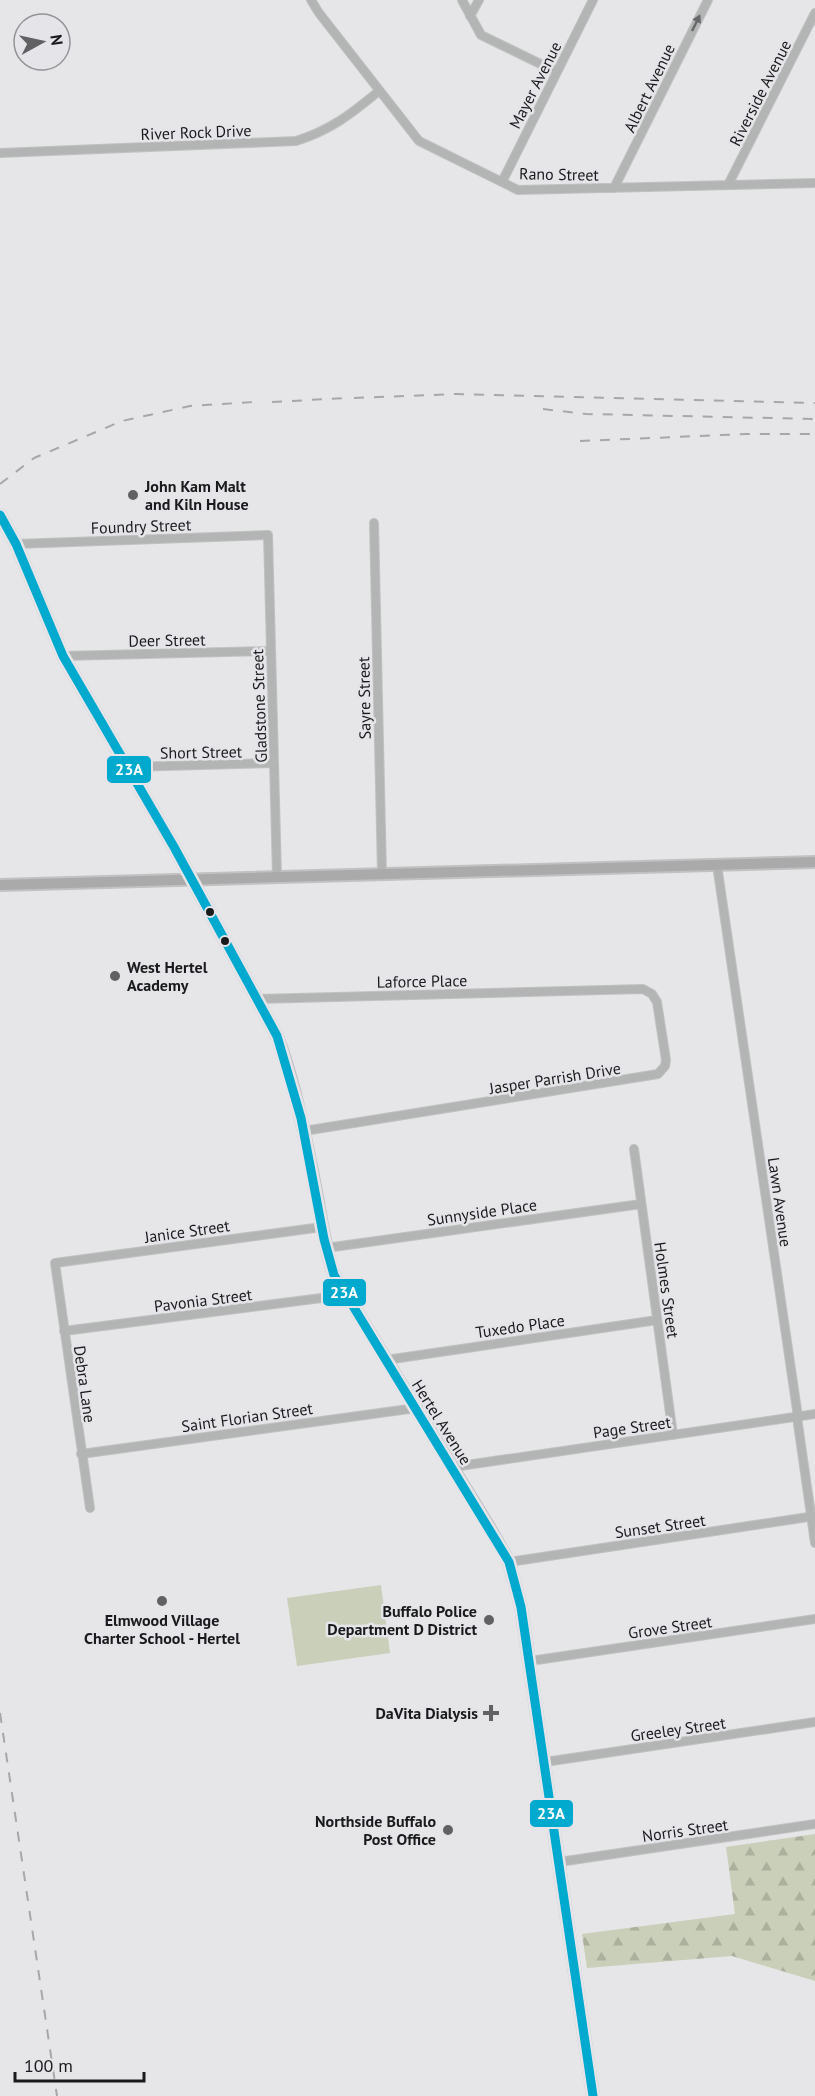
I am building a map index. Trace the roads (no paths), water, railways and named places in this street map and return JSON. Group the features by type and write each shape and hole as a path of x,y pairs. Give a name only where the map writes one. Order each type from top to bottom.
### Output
{"street":[{"name":"Rano Street","path":"311,0 419,141 518,190 815,183"},
{"path":"462,0 481,34 557,72"},
{"path":"470,16 478,0"},
{"name":"Mayer Avenue","path":"502,182 593,0"},
{"name":"Albert Avenue","path":"614,188 708,0"},
{"name":"Riverside Avenue","path":"728,185 815,13"},
{"name":"River Rock Drive","path":"0,153 296,141 315,135 343,120 379,91"},
{"name":"Hertel Avenue","path":"0,515 16,544 63,656 192,879 277,1036 290,1069 326,1248 334,1275 509,1562 521,1607 530,1661 593,2096"},
{"name":"Sayre Street","path":"374,523 382,874"},
{"name":"Foundry Street","path":"16,544 267,535"},
{"name":"Gladstone Street","path":"267,535 277,876"},
{"name":"Deer Street","path":"63,656 271,651"},
{"name":"Short Street","path":"128,767 274,764"},
{"path":"0,885 815,862"},
{"name":"Lawn Avenue","path":"717,864 813,1517 815,1544"},
{"name":"Jasper Parrish Drive","path":"304,1131 654,1076 662,1071 666,1060 657,1002 652,994 643,989 586,990"},
{"name":"Laforce Place","path":"257,999 586,990"},
{"name":"Holmes Street","path":"634,1149 673,1435"},
{"name":"Sunnyside Place","path":"326,1248 641,1204"},
{"name":"Janice Street","path":"55,1263 322,1227"},
{"name":"Debra Lane","path":"55,1263 90,1508"},
{"name":"Pavonia Street","path":"64,1331 345,1295"},
{"name":"Tuxedo Place","path":"386,1360 657,1320"},
{"name":"Saint Florian Street","path":"81,1454 416,1408"},
{"name":"Page Street","path":"453,1467 815,1414"},
{"name":"Sunset Street","path":"509,1562 813,1517"},
{"name":"Grove Street","path":"530,1661 815,1619"},
{"name":"Greeley Street","path":"545,1762 815,1722"},
{"name":"Norris Street","path":"559,1862 815,1824"}],"railway":[{"path":"354,398 457,394 815,403"},
{"path":"272,402 347,398"},
{"path":"0,484 34,458 122,421 190,406 254,402"},
{"path":"543,409 586,414 815,419"},
{"path":"580,441 746,434 815,434"},
{"path":"0,1713 57,2096"}],"place":[{"name":"John Kam Malt and Kiln House","path":"133,495"},
{"name":"West Hertel Academy","path":"115,976"},
{"name":"Elmwood Village Charter School - Hertel","path":"162,1601"},
{"name":"Buffalo Police Department D District","path":"489,1620"},
{"name":"DaVita Dialysis","path":"491,1713"},
{"name":"Northside Buffalo Post Office","path":"448,1830"}]}
